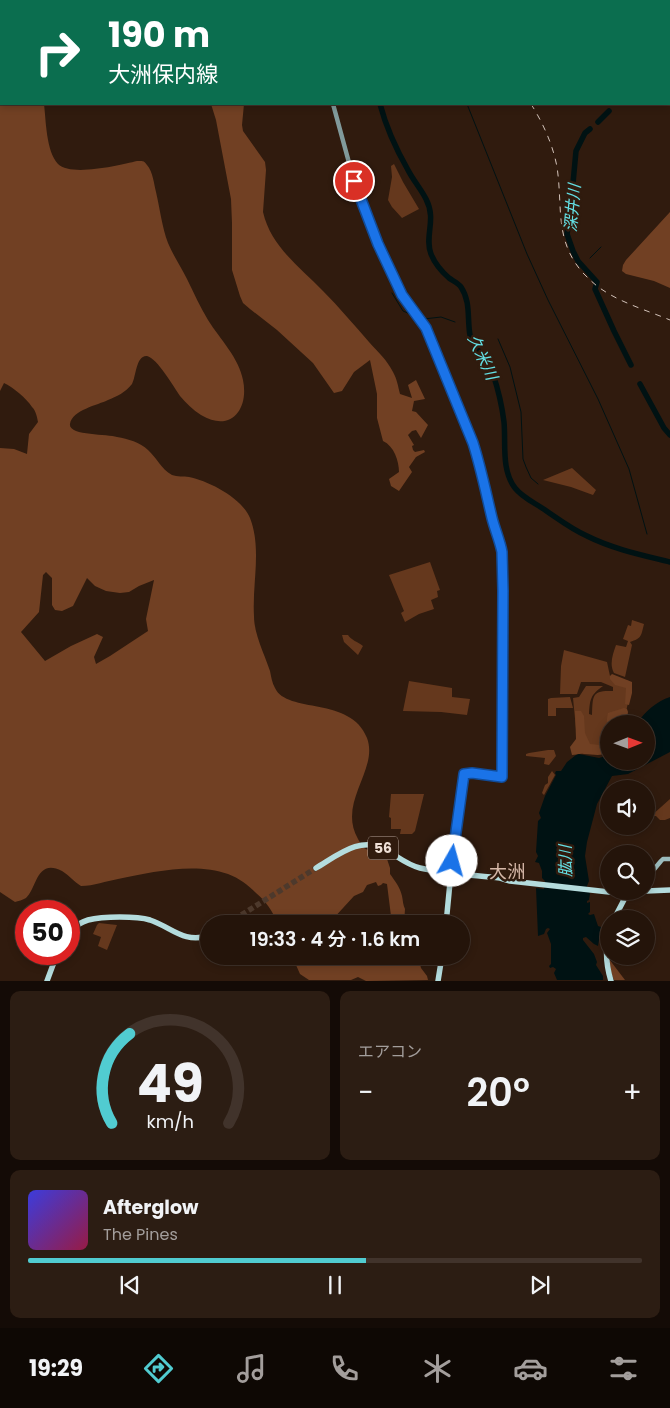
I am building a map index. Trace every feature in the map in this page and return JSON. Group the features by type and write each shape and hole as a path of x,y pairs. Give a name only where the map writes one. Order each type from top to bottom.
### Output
{"highway":[{"name":"56","path":"316,868 349,848 368,844 385,849 417,867 600,891"},
{"path":"447,915 451,872"},
{"name":"56","path":"655,890 670,890"},
{"path":"80,923 87,920 143,918 186,937 200,937"},
{"path":"47,980 53,965"},
{"path":"438,980 440,965"},
{"path":"606,965 610,980"}],"main road":[{"path":"333,105 357,189 378,244 402,295 426,328 473,443 502,552 502,777 472,773 464,774 451,872"},
{"path":"655,868 663,859 670,859"}],"shaded area":[{"path":"0,105 44,105 47,135 51,151 58,164 64,168 84,170 137,161 146,163 153,178 164,231 170,248 205,315 238,364 244,391 240,409 236,415 221,421 212,420 201,415 190,406 180,396 156,362 147,356 143,357 138,363 130,387 124,392 75,415 70,424 71,428 82,433 112,436 138,443 145,447 165,470 172,475 197,479 215,486 232,497 246,511 254,530 256,554 254,623 273,684 282,696 292,701 348,716 359,725 367,738 368,762 355,799 352,812 353,825 363,847 386,856 390,874 399,887 402,896 405,915 391,915 387,884 383,883 378,886 376,882 367,885 363,892 354,896 337,915 273,915 260,896 236,878 215,870 187,868 159,871 81,886 62,871 47,868 38,876 30,894 25,899 15,900 15,902 0,892 0,448 14,449 27,454 29,434 38,422 36,414 27,400 4,383 0,391","holes":["46,572 52,578 52,605 55,610 62,611 73,606 87,578 95,586 106,591 120,593 129,592 154,580 146,619 148,631 96,664 94,657 103,637 97,634 45,661 21,632 39,612 43,575"]},
{"path":"211,105 244,105 243,131 265,162 263,212 279,246 335,303 385,360 391,368 400,394 412,398 408,385 416,380 425,399 414,401 412,411 416,412 428,425 421,438 416,430 408,435 414,445 412,446 415,452 424,450 425,452 416,457 409,467 412,472 399,491 391,486 389,479 399,472 398,463 393,450 383,441 377,418 377,394 370,360 354,372 342,391 334,393 313,363 277,330 243,303 232,270 231,199 216,120"},
{"path":"394,164 419,209 402,218 388,200 392,177 391,166"},
{"path":"670,212 670,288 622,271 626,260"},
{"path":"572,468 596,490 593,495 543,480"},
{"path":"430,562 440,590 437,591 438,597 431,600 434,609 419,614 405,622 401,613 404,611 389,575"},
{"path":"632,620 644,624 640,636 630,642 632,645 625,677 614,673 612,659 616,645 626,647 628,641 623,639 628,625 631,626"},
{"path":"342,635 348,635 363,646 358,655 344,642"},
{"path":"564,650 607,662 610,676 629,681 625,715 600,715 600,753 577,739 573,698 579,697 586,686 603,686 595,692 592,698 589,714 592,715 593,699 597,693 613,691 613,687 601,682 581,682 577,694 560,694 561,666"},
{"path":"612,674 632,682 629,705 625,704 626,688 615,685 610,679"},
{"path":"409,681 452,688 452,697 470,699 467,715 403,711"},
{"path":"570,697 573,708 556,708 556,716 548,716 548,699"},
{"path":"624,708 628,712 628,715 608,715 608,713"},
{"path":"575,711 581,711 584,716 585,733 590,744 600,745 600,755 572,755 570,747 576,739"},
{"path":"554,750 556,756 549,765 544,764 545,758 526,756 529,753"},
{"path":"552,771 555,775 544,795 542,793"},
{"path":"391,794 424,794 415,831 412,834 400,834 401,829 391,829 391,818 389,817"},
{"path":"670,799 670,818 660,820 655,816 655,812"},
{"path":"99,923 117,925 107,950 98,946 101,937 93,934"},
{"path":"296,965 420,965 428,980 366,981 358,977 351,980 309,980 300,974"},
{"path":"610,965 614,965 625,980 614,980"}],"water":[{"path":"670,697 670,752 655,760 655,715 643,715 660,701"},
{"name":"肱川","path":"579,754 599,758 600,770 636,770 628,774 612,776 610,780 600,780 600,798 587,842 585,856 589,881 587,886 590,894 587,901 587,903 590,902 590,912 588,914 594,914 598,926 600,927 600,933 598,946 586,937 583,940 594,954 597,962 596,965 603,976 603,980 557,980 554,973 556,969 549,966 551,964 551,944 547,933 550,929 546,929 544,934 538,936 536,888 544,889 545,881 542,878 539,863 535,862 538,856 536,852 538,821 541,818 539,813 556,775 556,771 561,771 567,762"}],"waterway":[{"name":"久米川","path":"380,105 395,146 429,207 431,221 429,247 431,254 441,270 460,286 464,293 470,335 493,374 503,416 506,465 515,488 570,527 597,541 670,562"},
{"path":"467,105 527,254 598,399 629,469 647,534"},
{"name":"深井川","path":"598,122 609,111"},
{"name":"深井川","path":"590,129 585,133 576,151 572,194 574,206 567,234 578,261 597,282 595,289 631,365"},
{"path":"590,258 601,247"},
{"path":"392,293 403,311 415,316"},
{"path":"424,319 441,317 455,322"},
{"path":"498,339 510,367 521,412 523,459 531,478 538,484"},
{"name":"深井川","path":"640,384 664,428 670,435"}],"tunnel":[{"path":"241,915 316,868"}],"railway":[{"path":"532,105 547,134 553,151 559,182 561,223 574,261 583,273 605,292 670,320"}],"district":[{"name":"大洲","path":"507,872"}],"route":[{"path":"354,181 378,244 397,285 426,328 473,443 502,552 502,777 472,773 464,774 452,861"}]}
